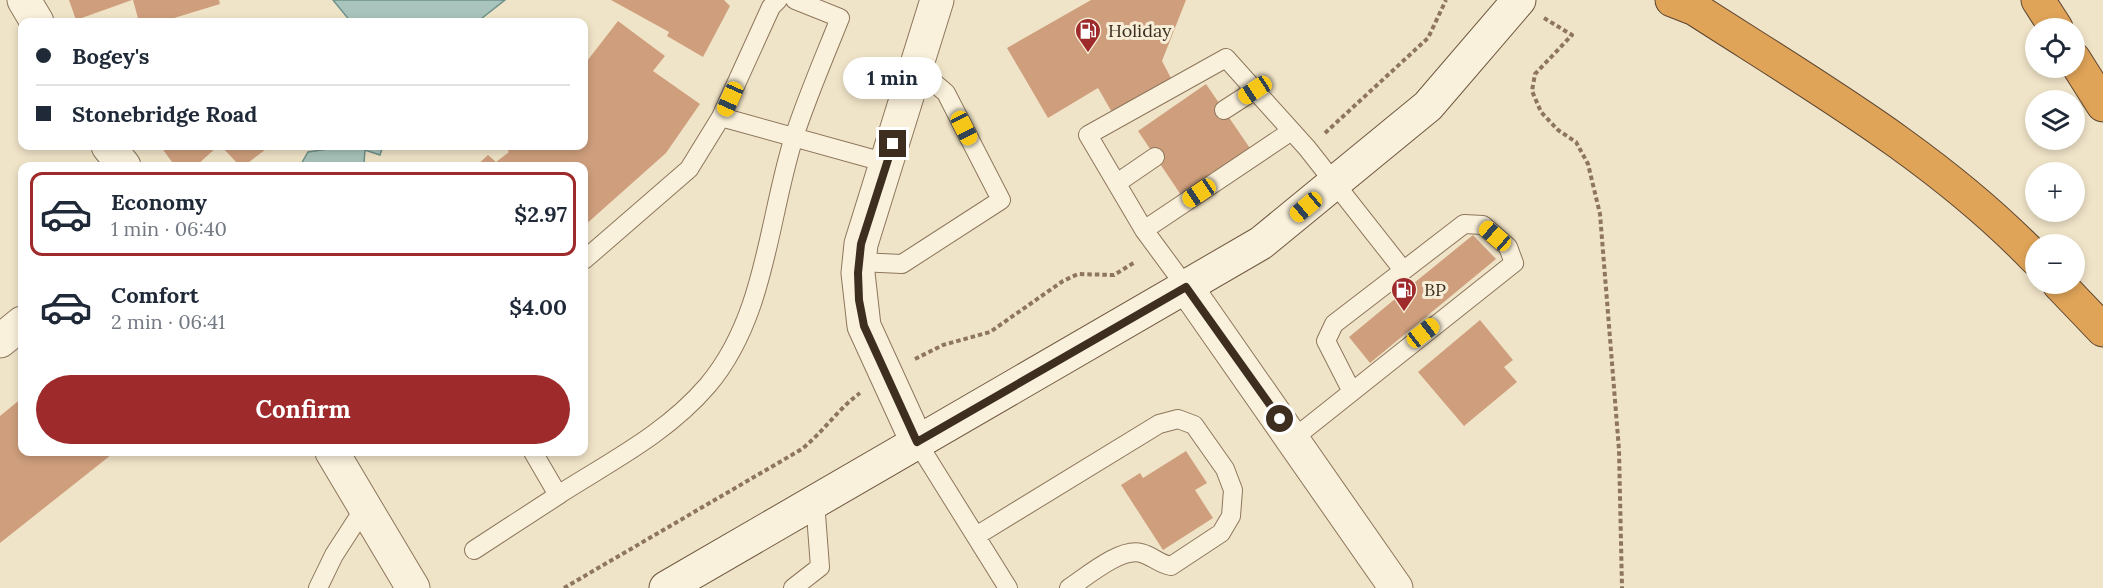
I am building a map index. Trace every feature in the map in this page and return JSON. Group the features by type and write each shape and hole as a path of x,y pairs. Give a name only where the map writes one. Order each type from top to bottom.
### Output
{"highway":[{"path":"1672,0 1695,9 1870,122 1954,184 2025,249"},
{"path":"2038,0 2050,18"},
{"path":"2085,76 2103,105"},
{"path":"2069,294 2103,330"}],"street":[{"path":"24,0 35,18"},
{"path":"917,442 864,326 859,300 859,262 861,244 937,0"},
{"path":"666,588 1261,243 1428,106 1519,0"},
{"path":"111,150 121,162"},
{"path":"1186,287 1396,588"},
{"path":"0,341 18,326"},
{"path":"334,456 413,588"}],"lane":[{"path":"588,257 689,169 721,117 771,7 778,0"},
{"path":"474,550 560,494 641,446 671,422 709,384 742,332 766,255 794,138 840,18 795,0"},
{"path":"1186,287 1144,230 1088,135 1226,58 1290,132 1307,148 1403,270"},
{"path":"859,262 902,264 1001,200 946,93 916,68"},
{"path":"1224,110 1255,90"},
{"path":"721,117 887,163"},
{"path":"1144,230 1290,132"},
{"path":"1117,183 1155,157"},
{"path":"1293,438 1514,262 1508,247 1483,225 1464,225 1334,324 1326,341 1351,390"},
{"path":"976,536 1159,424 1178,419 1194,424 1224,469 1233,490 1231,516 1221,533 1171,566 1160,564 1150,556 1138,552 1124,553 1069,588"},
{"path":"917,442 1008,588"},
{"path":"536,456 560,494"},
{"path":"793,588 820,567 815,501"},
{"path":"318,588 334,555 364,507"}],"path":[{"path":"1307,148 1339,123 1428,38 1446,0"},
{"path":"1572,35 1535,74 1532,92 1541,112 1558,130 1576,142 1588,164 1600,214 1619,450 1622,588"},
{"path":"564,588 802,449 819,435 850,400 888,375 943,345 990,332 1062,281 1078,274 1114,275 1157,249"}],"water":[{"path":"333,0 505,0 482,18 348,18"},
{"path":"365,150 364,162 302,162 308,152"},
{"path":"365,150 382,150 380,155"}],"building":[{"path":"69,0 132,0 82,18 75,18"},
{"path":"133,0 219,0 220,4 174,18 138,18"},
{"path":"611,0 724,0 730,6 703,57 667,36 669,32"},
{"name":"Holiday","path":"1091,0 1186,0 1162,61 1172,80 1113,114 1098,88 1048,118 1007,48"},
{"path":"618,21 665,56 653,71 700,104 666,153 588,222 588,162 496,162 509,152 508,150 588,150 588,60"},
{"path":"1206,84 1254,154 1185,201 1138,131"},
{"path":"163,150 214,150 200,162 172,162"},
{"path":"225,150 265,150 249,162 236,162"},
{"path":"488,155 496,162 480,162"},
{"name":"BP","path":"1473,235 1496,259 1370,363 1349,337 1407,289 1400,281 1408,275 1414,283"},
{"path":"1480,320 1513,360 1504,367 1517,382 1464,426 1418,372"},
{"path":"18,401 18,456 110,456 0,543 0,416"},
{"path":"1186,451 1207,483 1195,490 1213,518 1163,550 1121,485 1140,473 1143,478"}],"place":[{"name":"Holiday","path":"1088,54"},
{"name":"BP","path":"1404,313"}],"route":[{"path":"893,144 861,244 858,273 859,300 864,326 917,442 1186,287 1280,419"}]}
